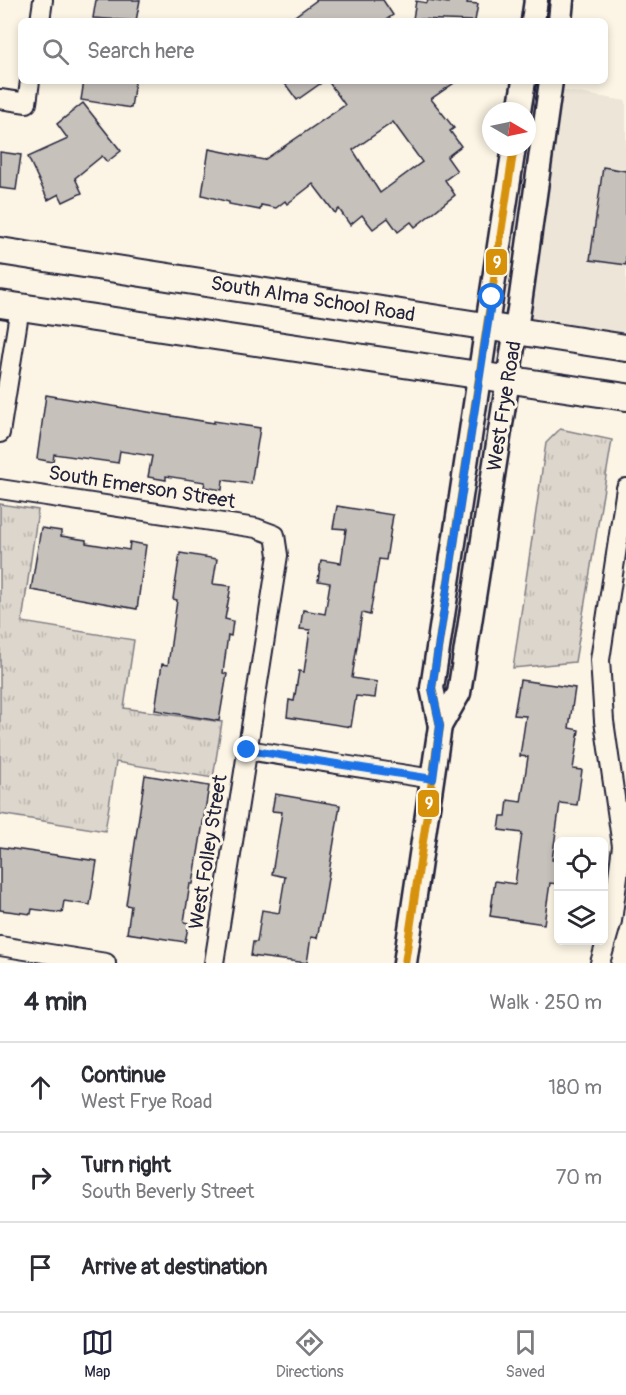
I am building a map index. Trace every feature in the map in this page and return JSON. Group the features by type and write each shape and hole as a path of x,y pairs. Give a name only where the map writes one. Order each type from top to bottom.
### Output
{"main road":[{"name":"South Alma School Road","path":"0,251 626,348"},
{"path":"10,306 626,397"}],"street":[{"path":"40,18 43,0"},
{"path":"533,18 536,0"},
{"path":"560,18 562,0"},
{"path":"0,99 27,103 30,84"},
{"path":"520,102 524,84"},
{"name":"West Frye Road","path":"440,726 459,693 516,332 551,84"},
{"name":"West Frye Road","path":"405,963 440,726 432,688 513,156"},
{"path":"0,433 10,306"},
{"path":"600,963 612,921 622,846 619,776 604,721 600,660 626,488"},
{"name":"South Emerson Street","path":"0,489 256,528 275,535"},
{"name":"West Folley Street","path":"214,963 278,555 275,535"},
{"path":"247,750 433,779"},
{"path":"0,946 106,963"}],"shaded area":[{"path":"550,88 626,101 626,348 516,331"}],"green space":[{"path":"560,429 612,440 575,662 513,668 546,443"},
{"path":"0,504 38,510 22,622 134,640 124,708 222,722 213,778 116,762 105,831 0,814"}],"building":[{"path":"96,0 140,0 137,18 93,18"},
{"path":"317,0 383,0 393,15 388,18 292,18"},
{"path":"428,0 448,3 448,0 468,0 467,3 478,4 476,18 413,18 416,1 427,3"},
{"path":"84,84 135,84 131,108 81,100"},
{"path":"285,84 320,84 297,100"},
{"path":"330,84 453,84 431,99 454,128 450,131 461,146 447,157 457,171 445,180 455,195 415,227 411,222 398,232 388,218 373,229 362,215 350,225 339,209 335,213 313,184 287,204 285,201 276,208 261,205 260,210 229,204 229,202 202,195 209,149 264,160 345,105","holes":["393,122 422,162 380,193 353,150"]},
{"path":"83,103 121,151 107,162 102,156 75,178 82,193 63,202 59,194 48,200 28,157 68,139 57,124"},
{"path":"0,152 21,155 16,190 0,188"},
{"path":"603,167 626,171 626,265 590,260"},
{"path":"46,395 214,423 214,421 260,428 251,484 223,480 222,490 204,487 205,482 166,476 166,480 148,477 152,456 120,451 118,463 54,454 53,462 37,459"},
{"path":"337,506 393,515 386,560 379,559 370,615 362,613 352,678 377,682 375,698 356,696 351,727 287,717 289,700 294,701 299,671 304,672 310,630 300,629 303,610 325,614 330,583 318,581 321,560 341,563 346,529 333,528"},
{"path":"41,528 61,531 61,536 86,540 86,543 129,550 130,542 146,545 137,609 31,590"},
{"path":"180,553 217,559 213,584 231,586 225,619 233,621 231,636 228,635 223,673 227,674 219,721 155,710 162,664 168,665 177,600 173,599"},
{"path":"520,680 575,688 569,728 579,730 573,769 582,770 577,805 560,803 552,860 554,860 554,884 550,883 544,924 490,916 495,881 515,884 522,833 499,830 501,816 506,816 508,800 521,802 528,757 520,756 526,716 514,715"},
{"path":"145,775 209,786 193,884 190,884 184,922 189,923 185,942 127,933 131,906 126,905"},
{"path":"275,794 340,805 317,938 311,937 307,963 251,956 253,942 257,942 262,910 279,913 285,877 272,874 282,812 272,811"},
{"path":"0,847 97,861 90,905 64,901 62,913 32,909 31,914 0,910"}],"transit line":[{"name":"9","path":"405,963 440,726 432,688 513,156"}],"route":[{"path":"247,750 433,779 440,726 432,688 492,297"}]}
